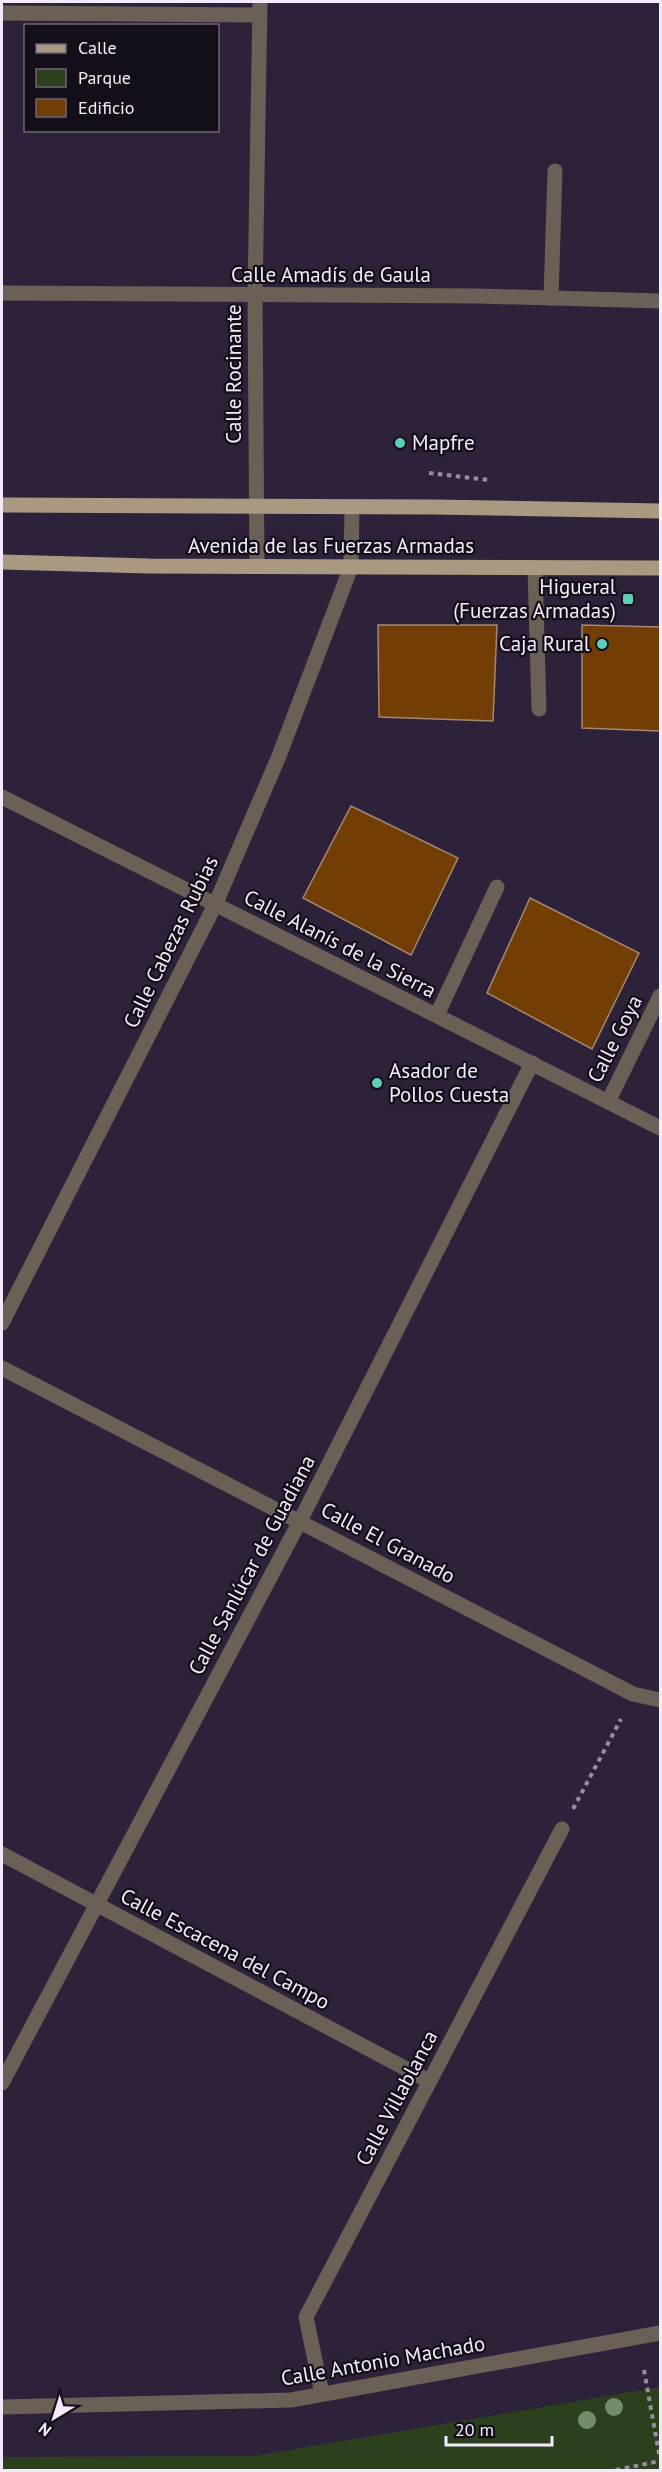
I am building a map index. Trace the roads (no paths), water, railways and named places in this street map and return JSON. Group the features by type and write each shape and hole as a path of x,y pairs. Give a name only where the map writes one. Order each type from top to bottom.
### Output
{"main road":[{"name":"Avenida de las Fuerzas Armadas","path":"2,505 660,511"},
{"name":"Avenida de las Fuerzas Armadas","path":"2,562 351,567 660,568"}],"street":[{"path":"2,14 260,8"},
{"name":"Calle Rocinante","path":"257,566 255,296 260,8"},
{"path":"551,298 555,171"},
{"name":"Calle Amadís de Gaula","path":"2,293 660,301"},
{"path":"351,507 351,567"},
{"name":"Calle Cabezas Rubias","path":"2,1323 215,905 279,756 351,567"},
{"path":"535,568 539,710"},
{"name":"Calle Alanís de la Sierra","path":"2,797 660,1128"},
{"path":"437,1015 497,887"},
{"name":"Calle Goya","path":"608,1102 660,996"},
{"name":"Calle Sanlúcar de Guadiana","path":"2,2083 300,1521 532,1063"},
{"name":"Calle El Granado","path":"2,1368 633,1694 660,1700"},
{"name":"Calle Villablanca","path":"322,2394 306,2317 562,1829"},
{"name":"Calle Escacena del Campo","path":"2,1854 429,2081"},
{"name":"Calle Antonio Machado","path":"2,2407 291,2400 660,2333"}],"place":[{"name":"Mapfre","path":"400,443"},
{"name":"Higueral (Fuerzas Armadas)","path":"628,599"},
{"name":"Caja Rural","path":"602,644"},
{"name":"Asador de Pollos Cuesta","path":"377,1083"}]}
